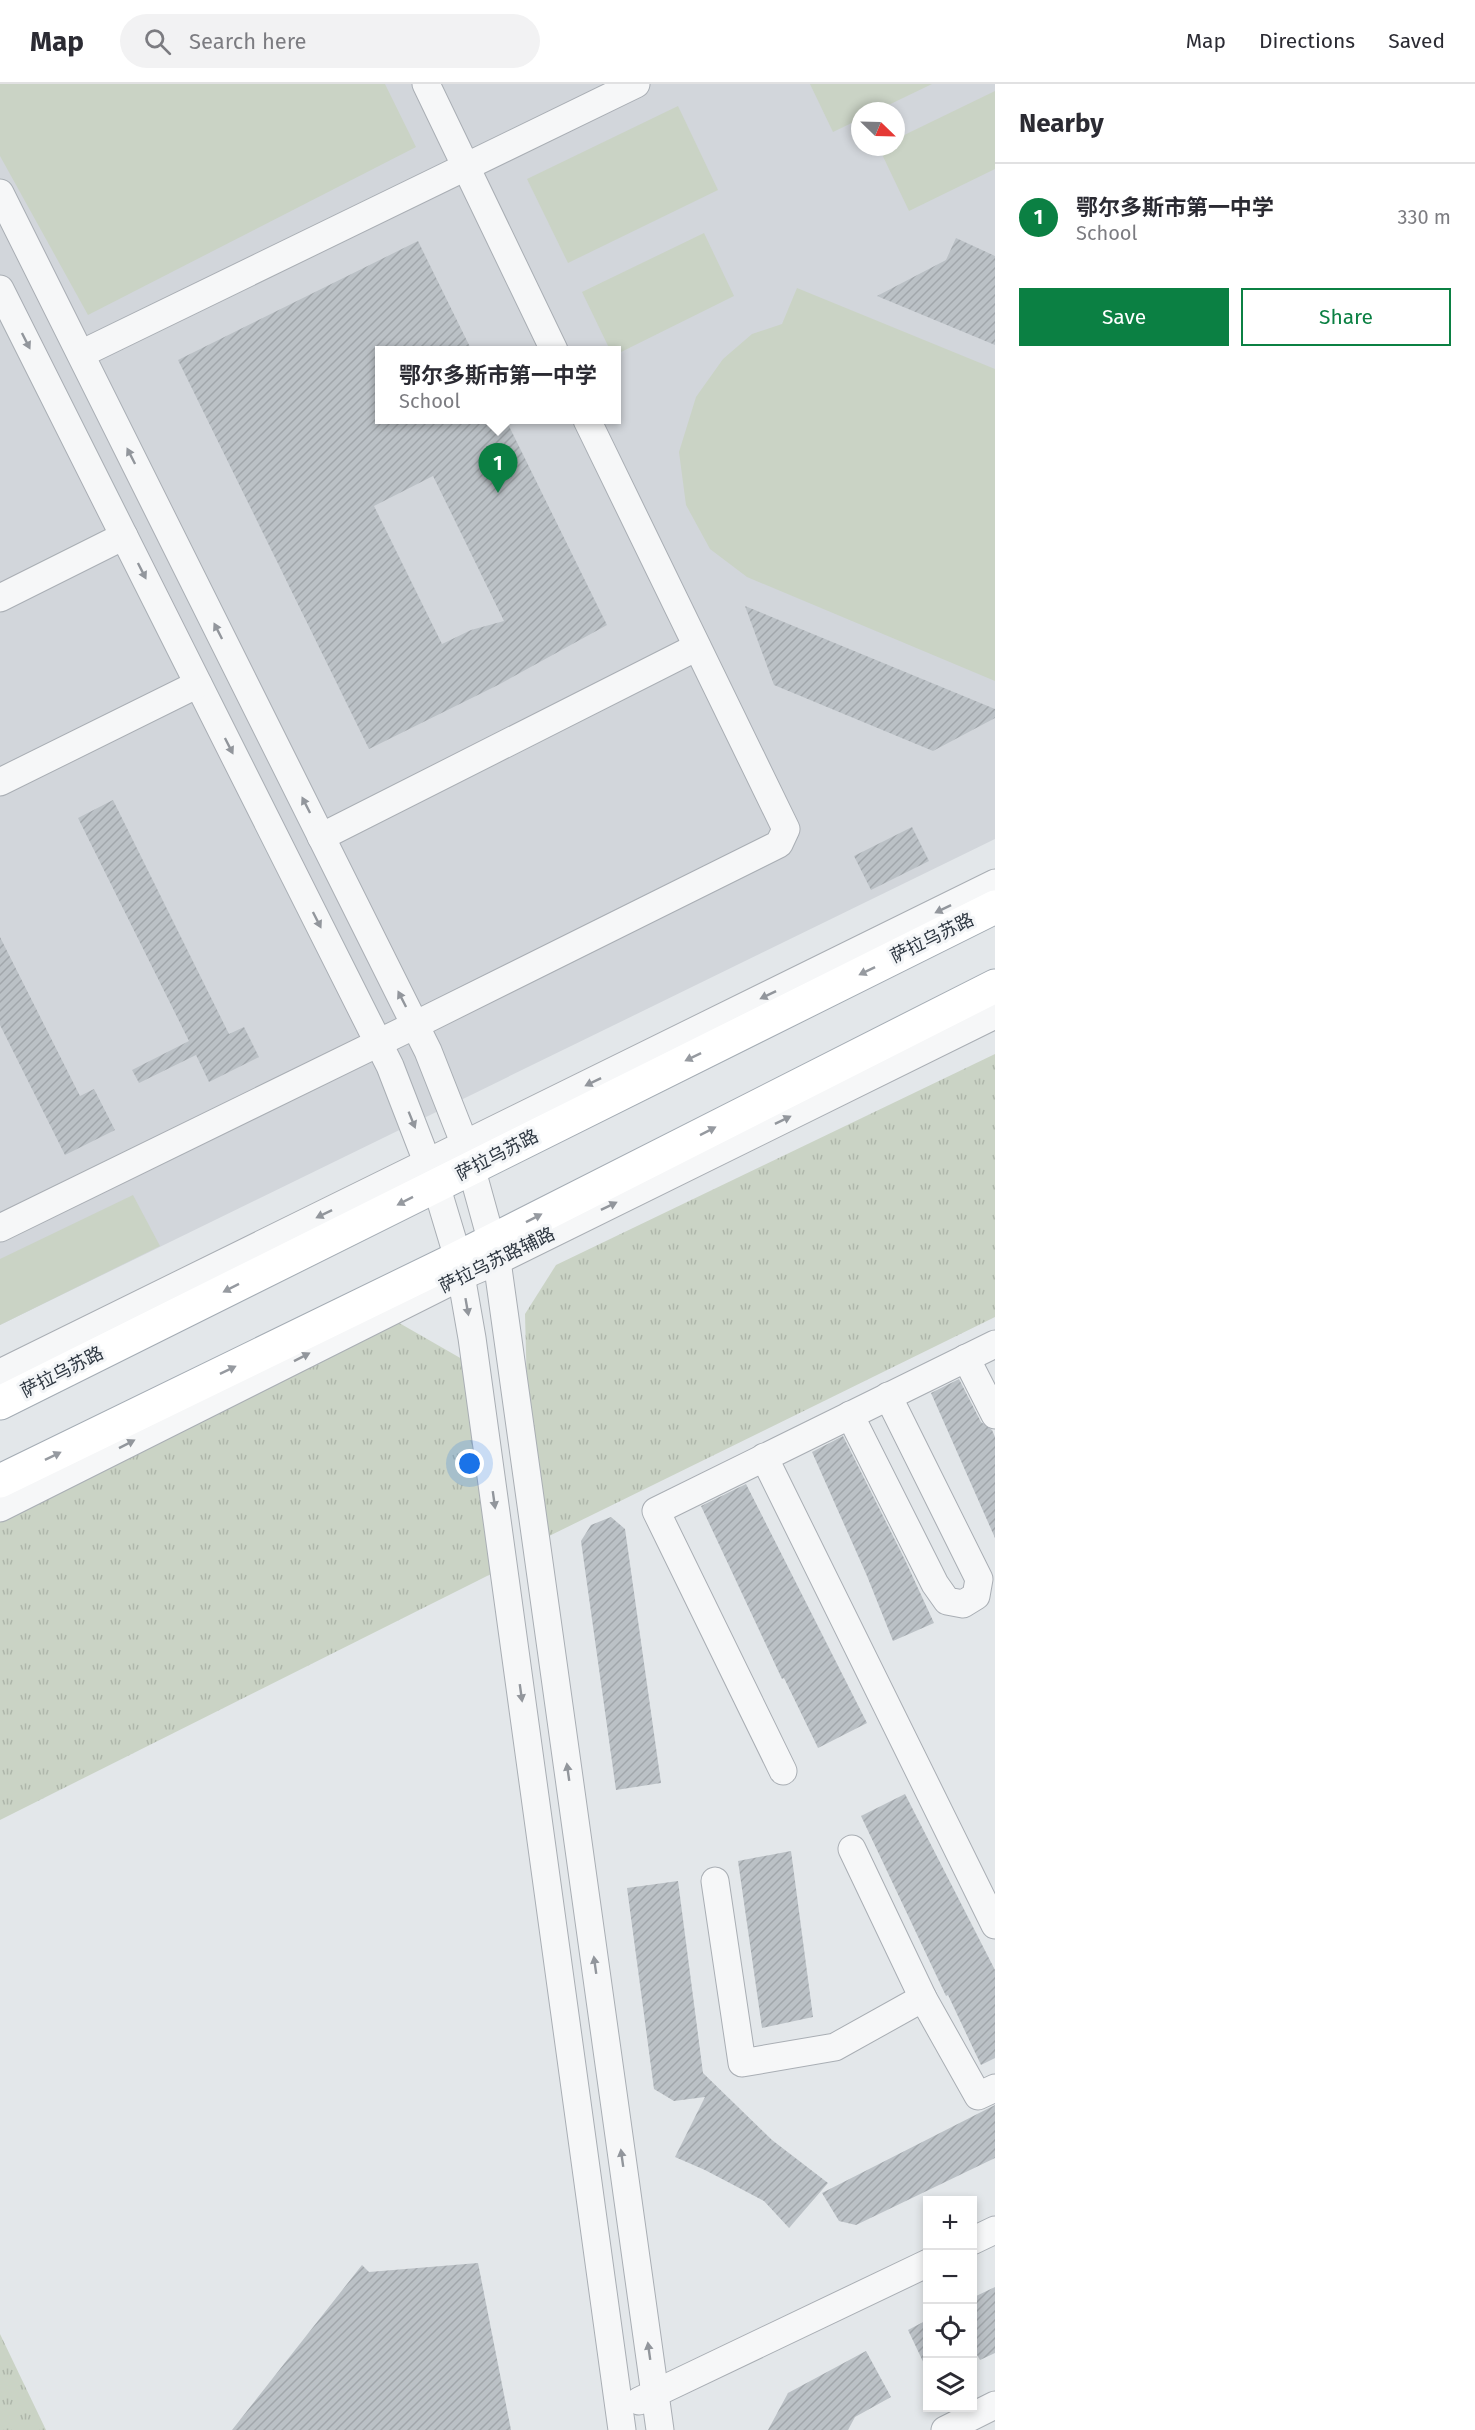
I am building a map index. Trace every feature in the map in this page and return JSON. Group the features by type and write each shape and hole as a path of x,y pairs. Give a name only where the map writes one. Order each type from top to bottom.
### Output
{"main road":[{"name":"萨拉乌苏路","path":"0,1403 433,1174 995,907"},
{"path":"0,1481 494,1251 995,986"}],"street":[{"path":"426,84 552,346"},
{"path":"81,354 636,84"},
{"path":"0,193 428,1051 468,1157 494,1251 660,2430"},
{"path":"0,289 390,1066 433,1174 460,1267 476,1362 620,2420 655,2394 923,2265"},
{"path":"0,1228 779,844 786,829 590,424"},
{"path":"0,598 124,536"},
{"path":"321,837 697,647"},
{"path":"0,782 198,684"},
{"path":"468,1157 995,883"},
{"name":"萨拉乌苏路辅路","path":"494,1251 995,1015"},
{"path":"0,1373 433,1174"},
{"name":"萨拉乌苏路辅路","path":"0,1508 460,1267"},
{"path":"783,1770 656,1511 995,1344"},
{"path":"966,1358 995,1415"},
{"path":"850,1415 935,1584 947,1601 963,1604 976,1596 979,1579 888,1396"},
{"path":"764,1458 995,1926"},
{"path":"852,1849 923,1998 978,2096 995,2088"},
{"path":"715,1881 742,2063 835,2047 923,1998"},
{"path":"977,2239 995,2230"},
{"path":"945,2430 995,2405"}],"shaded area":[{"path":"0,84 995,84 995,839 0,1325"}],"green space":[{"path":"0,84 385,84 416,147 88,315 0,156"},
{"path":"810,84 932,84 895,102 851,102 851,123 833,132"},
{"path":"995,91 995,169 909,211 883,156 905,156 905,135"},
{"path":"678,106 718,190 568,263 527,179"},
{"path":"704,233 734,296 621,352 621,346 608,346 582,292"},
{"path":"797,288 995,369 995,681 747,577 710,549 686,505 679,452 696,397 723,359 752,334 782,324"},
{"path":"995,1054 995,1317 543,1539 527,1390 525,1314 556,1265"},
{"path":"133,1195 160,1246 0,1325 0,1259"},
{"path":"387,1316 462,1359 493,1573 0,1820 0,1519"},
{"path":"0,2334 46,2430 0,2430"}],"building":[{"path":"956,238 995,256 995,345 877,296 946,260"},
{"path":"418,241 470,346 375,346 375,424 508,424 607,625 498,685 369,749 178,360","holes":["433,476 504,621 471,630 442,644 374,506"]},
{"path":"745,606 995,709 995,718 933,751 774,685"},
{"path":"113,800 229,1034 244,1027 259,1057 209,1082 196,1055 139,1083 132,1070 189,1041 78,818"},
{"path":"912,827 929,861 871,890 854,856"},
{"path":"0,937 80,1096 94,1089 115,1130 65,1155 0,1025"},
{"path":"959,1379 981,1422 992,1430 995,1437 995,1538 931,1393"},
{"path":"843,1436 934,1623 893,1641 812,1452"},
{"path":"746,1484 867,1723 818,1748 784,1678 782,1679 701,1506"},
{"path":"611,1517 625,1529 661,1783 616,1790 581,1541 591,1525"},
{"path":"905,1794 995,1970 995,2058 981,2065 861,1816"},
{"path":"791,1851 813,2017 762,2028 738,1861"},
{"path":"678,1881 703,2073 772,2140 828,2183 789,2228 764,2201 675,2157 705,2097 674,2101 654,2089 627,1888"},
{"path":"995,2105 995,2158 856,2225 839,2221 822,2193"},
{"path":"478,2263 511,2430 232,2430 362,2265 369,2272"},
{"path":"995,2287 995,2353 980,2360 977,2355 977,2296"},
{"path":"923,2322 923,2362 908,2330"},
{"path":"866,2351 891,2397 855,2417 848,2430 768,2430 788,2393"}],"place":[{"name":"鄂尔多斯市第一中学","path":"498,493"}]}
